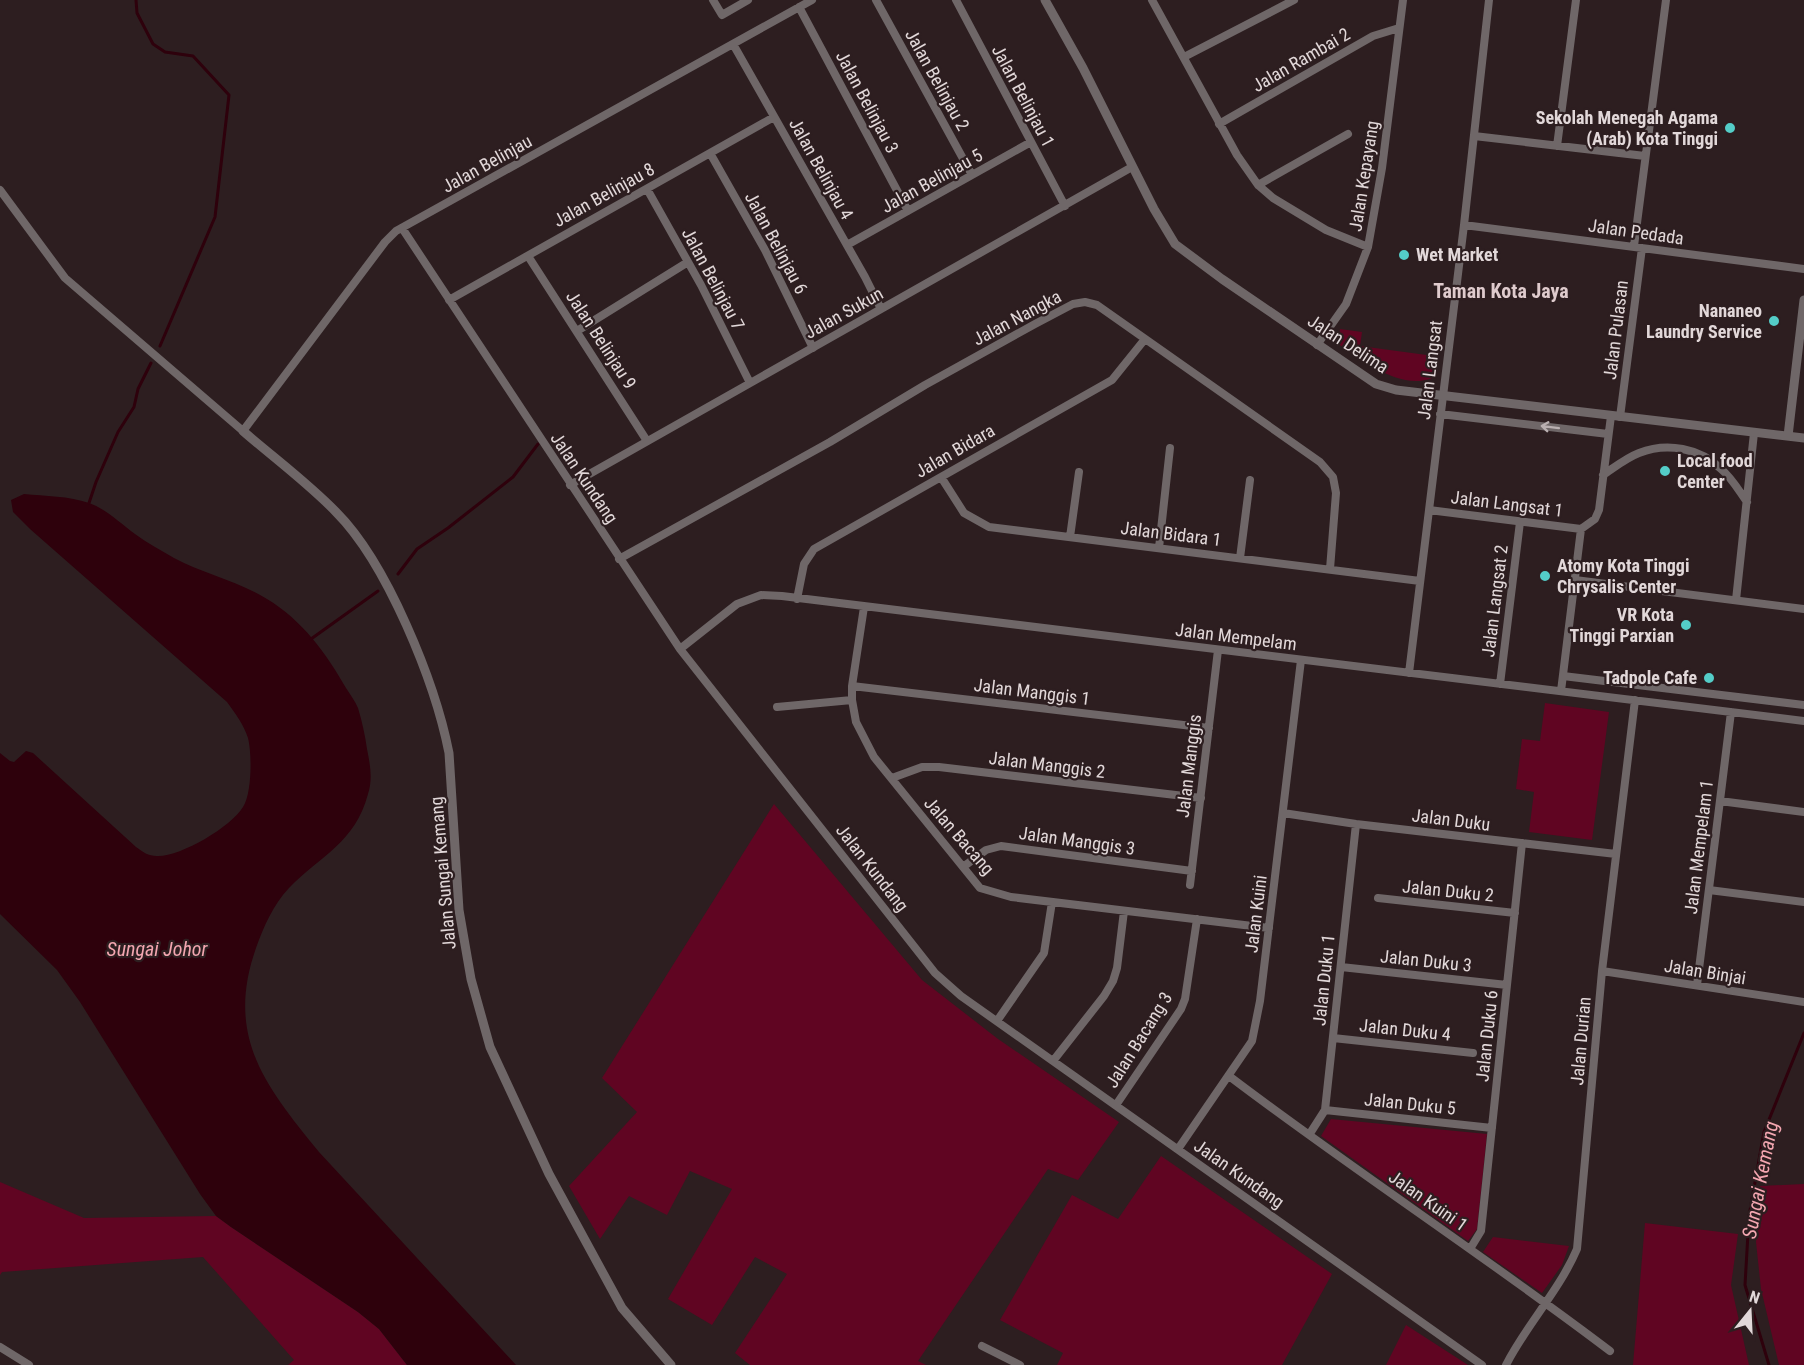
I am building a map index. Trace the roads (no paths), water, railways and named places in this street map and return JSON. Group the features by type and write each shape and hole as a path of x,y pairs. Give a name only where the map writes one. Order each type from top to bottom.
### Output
{"street":[{"path":"713,0 722,15 748,0"},
{"name":"Jalan Belinjau","path":"243,431 385,242 402,228 812,0"},
{"name":"Jalan Belinjau 2","path":"876,0 972,175"},
{"name":"Jalan Belinjau 1","path":"956,0 1065,206"},
{"name":"Jalan Delima","path":"1045,0 1083,68 1154,209 1175,244 1194,260 1376,384 1386,388 1442,396 1804,438"},
{"path":"1152,0 1219,124 1258,185 1273,198 1326,230 1368,247"},
{"path":"1184,57 1294,0"},
{"name":"Jalan Kepayang","path":"1317,345 1346,304 1368,247 1382,168 1403,0"},
{"name":"Jalan Langsat","path":"1409,673 1489,0"},
{"path":"1557,146 1576,0"},
{"name":"Jalan Pulasan","path":"1581,529 1595,519 1599,510 1608,434 1615,416 1638,247 1646,156 1666,0"},
{"name":"Jalan Belinjau 3","path":"799,7 908,211"},
{"name":"Jalan Rambai 2","path":"1219,124 1373,36 1399,28"},
{"name":"Jalan Belinjau 4","path":"733,44 881,309"},
{"name":"Jalan Belinjau 8","path":"449,300 774,117"},
{"path":"1258,185 1348,134"},
{"path":"1474,136 1646,156"},
{"name":"Jalan Belinjau 5","path":"847,245 1031,142"},
{"name":"Jalan Belinjau 6","path":"710,153 765,250 813,348"},
{"name":"Jalan Sukun","path":"570,485 1132,167"},
{"name":"Jalan Belinjau 7","path":"647,189 688,262 750,383"},
{"path":"0,190 65,278 243,431"},
{"name":"Jalan Pedada","path":"1464,225 1804,269"},
{"name":"Jalan Kundang","path":"402,228 680,649 935,973 961,996 1482,1365"},
{"name":"Jalan Belinjau 9","path":"528,256 647,441"},
{"path":"578,331 688,262"},
{"path":"1788,436 1804,300"},
{"name":"Jalan Nangka","path":"619,559 830,442 925,385 1073,304 1085,302 1097,305 1320,462 1333,477 1336,494 1330,569"},
{"name":"Jalan Bidara","path":"797,599 804,564 814,549 1112,380 1145,339"},
{"path":"1440,414 1608,434"},
{"name":"Jalan Sungai Kemang","path":"243,431 336,512 359,539 375,564 418,655 444,730 449,753 459,910 471,979 490,1047 549,1174 621,1308 671,1365"},
{"path":"1736,600 1754,432"},
{"path":"1159,548 1170,448"},
{"path":"1603,475 1639,453 1660,448 1681,448 1706,458 1721,468 1747,502"},
{"path":"1070,537 1079,472"},
{"name":"Jalan Bidara 1","path":"941,477 964,513 989,527 1420,581"},
{"path":"1240,558 1250,480"},
{"name":"Jalan Langsat 1","path":"1429,510 1581,529"},
{"name":"Jalan Langsat 2","path":"1500,684 1520,522"},
{"path":"1561,691 1581,529"},
{"path":"1575,580 1804,609"},
{"name":"Jalan Mempelam","path":"680,649 737,604 760,595 1804,721"},
{"name":"Jalan Bacang","path":"864,607 852,686 856,722 874,757 980,888 1011,897 1269,928"},
{"name":"Jalan Manggis","path":"1190,885 1218,650"},
{"name":"Jalan Kuini","path":"1178,1149 1252,1041 1260,1000 1301,660"},
{"path":"1563,676 1804,705"},
{"name":"Jalan Manggis 1","path":"852,686 1209,728"},
{"path":"777,707 852,700"},
{"name":"Jalan Durian","path":"1506,1365 1520,1339 1567,1273 1577,1249 1602,970 1635,700"},
{"name":"Jalan Mempelam 1","path":"1697,985 1731,712"},
{"name":"Jalan Manggis 2","path":"892,778 922,767 939,767 1201,798"},
{"path":"1720,801 1804,812"},
{"name":"Jalan Duku","path":"1283,813 1356,824 1616,854"},
{"name":"Jalan Duku 1","path":"1309,1135 1325,1110 1356,824"},
{"name":"Jalan Duku 6","path":"1470,1249 1481,1231 1522,843"},
{"name":"Jalan Manggis 3","path":"963,867 987,850 1000,846 1192,871"},
{"path":"1709,890 1804,902"},
{"name":"Jalan Duku 2","path":"1378,898 1515,913"},
{"path":"997,1021 1044,953 1052,902"},
{"path":"1053,1061 1113,981 1124,911"},
{"name":"Jalan Bacang 3","path":"1116,1105 1181,1009 1185,999 1197,919"},
{"name":"Jalan Duku 3","path":"1341,967 1507,985"},
{"name":"Jalan Binjai","path":"1602,970 1804,1002"},
{"name":"Jalan Duku 4","path":"1333,1038 1473,1053"},
{"name":"Jalan Kuini 1","path":"1229,1076 1546,1302 1610,1351"},
{"name":"Jalan Duku 5","path":"1325,1110 1492,1128"},
{"path":"982,1346 1020,1365"},
{"path":"0,1347 25,1364"}],"water":[{"name":"Sungai Johor","path":"24,494 89,503 174,558 244,587 280,607 312,638 330,662 358,708 370,766 368,794 355,825 346,837 289,888 278,901 262,932 248,979 245,1008 248,1034 267,1082 319,1152 516,1365 407,1365 379,1329 358,1312 216,1216 80,1002 57,970 0,914 0,753 14,762 26,751 33,753 136,847 154,856 178,852 217,832 228,823 237,815 246,801 250,773 248,738 242,724 227,702 13,512 11,500"}],"waterway":[{"path":"136,0 137,13 153,44 165,52 193,56 229,95 215,217 160,346"},
{"path":"89,503 118,432 134,407 138,389 151,363"},
{"path":"398,574 417,549 513,477 538,444"},
{"path":"311,639 378,591"},
{"name":"Sungai Kemang","path":"1769,1365 1745,1285 1749,1216 1764,1132 1804,1033"}],"place":[{"name":"Sekolah Menegah Agama (Arab) Kota Tinggi","path":"1730,128"},
{"name":"Wet Market","path":"1404,255"},
{"name":"Nananeo Laundry Service","path":"1774,321"},
{"name":"Local food Center","path":"1665,471"},
{"name":"Atomy Kota Tinggi Chrysalis Center","path":"1545,576"},
{"name":"VR Kota Tinggi Parxian","path":"1686,625"},
{"name":"Tadpole Cafe","path":"1709,678"}],"district":[{"name":"Taman Kota Jaya","path":"1501,291"}]}
